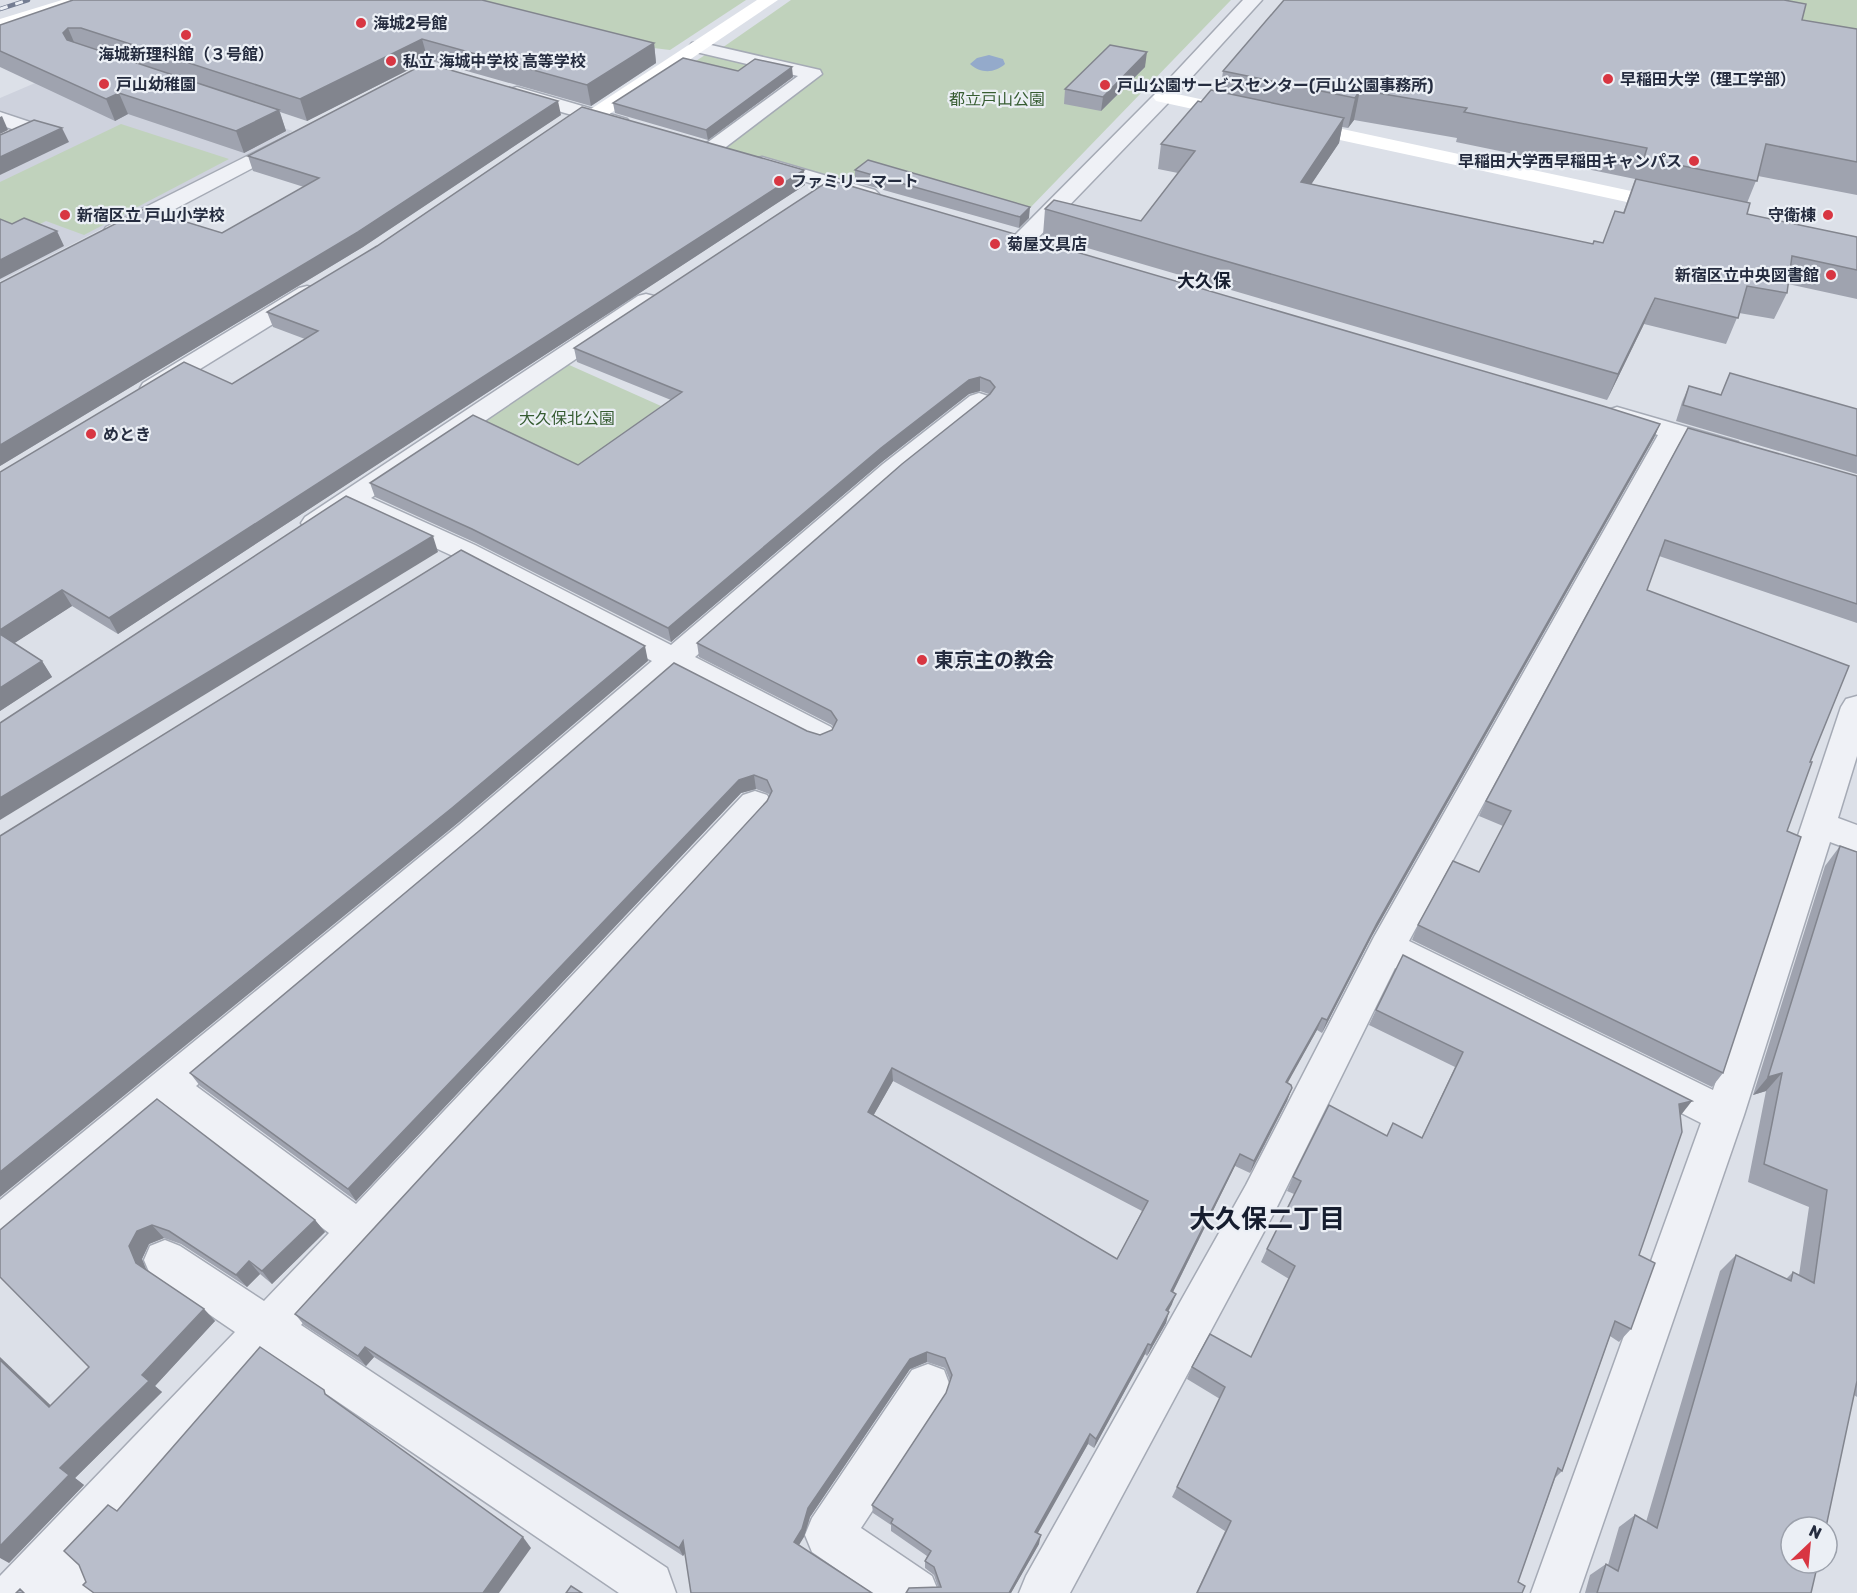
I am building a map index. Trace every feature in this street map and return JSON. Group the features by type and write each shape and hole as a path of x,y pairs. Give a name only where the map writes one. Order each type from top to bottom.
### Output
{"street":[{"path":"0,25 80,0"},
{"path":"562,125 588,114 698,47 768,0"},
{"path":"1024,239 1163,97 1253,0"},
{"path":"698,47 813,74 700,146 890,200"},
{"path":"504,90 637,128"},
{"path":"1163,97 1693,210"},
{"path":"0,118 32,129 0,144"},
{"path":"100,239 301,127"},
{"path":"798,202 828,183"},
{"path":"1001,233 1049,247"},
{"path":"130,401 326,281"},
{"path":"294,537 589,338 668,288"},
{"path":"0,1226 471,834 892,471 979,401"},
{"path":"1594,408 1749,453"},
{"path":"1043,1593 1260,1199 1387,947 1673,431"},
{"path":"352,499 465,551 820,735"},
{"path":"436,569 465,551"},
{"path":"1555,1593 1724,1115 1857,707"},
{"path":"47,1583 268,1329 755,804"},
{"path":"1818,825 1857,839"},
{"path":"1387,947 1724,1115"},
{"path":"166,1086 359,1232"},
{"path":"165,1260 650,1585 652,1593"},
{"path":"915,1593 828,1535 928,1386"}],"shaded area":[{"name":"新宿区立 戸山小学校","path":"82,63 293,131 0,281 0,149 47,127 0,110 0,98"}],"green space":[{"path":"469,0 746,0 670,50 637,46"},
{"name":"都立戸山公園","path":"791,0 1231,0 1028,210 867,167 846,182 720,148 806,74 719,50"},
{"path":"1679,0 1857,0 1857,30"},
{"path":"708,53 758,65 738,79 687,67"},
{"path":"121,124 229,159 84,235 46,221 20,234 0,226 0,182"},
{"name":"大久保北公園","path":"567,364 661,406 571,471 475,425"}],"water":[{"path":"989,55 1003,59 1005,64 997,69 983,71 970,64 977,58"}],"building":[{"name":"私立 海城中学校 高等学校","path":"73,0 482,0 654,43 587,85 422,39 300,99 81,28 68,28 63,33 67,40 279,110 236,131 119,93 106,99 0,51 0,25"},
{"name":"早稲田大学西早稲田キャンパス","path":"1284,0 1784,0 1806,4 1802,20 1857,29 1857,162 1766,144 1757,181 1644,158 1647,148 1464,112 1467,108 1360,90 1355,98 1223,71"},
{"path":"1110,45 1147,52 1103,97 1065,89"},
{"path":"683,58 738,71 755,59 792,67 706,130 613,103"},
{"path":"426,63 558,101 358,232 0,445 0,283 144,209 222,233 319,178 248,156"},
{"path":"1211,90 1344,118 1301,182 1593,244 1594,241 1603,243 1615,211 1624,213 1636,179 1750,203 1747,214 1857,237 1857,270 1792,256 1787,293 1747,286 1738,318 1655,298 1618,374 1045,209 1054,200 1141,221 1195,151 1161,144 1198,101 1201,102"},
{"path":"582,107 804,170 109,618 62,590 0,630 0,472 184,362 232,384 318,331 267,312 377,246"},
{"path":"34,120 62,128 0,157 0,135"},
{"path":"868,160 1030,207 1020,217 855,170"},
{"path":"830,180 1660,424 1377,923 1327,1020 1322,1018 1286,1082 1292,1088 1254,1161 1240,1154 1171,1291 1176,1294 1166,1310 1169,1312 1151,1345 1148,1344 1096,1439 1090,1434 1035,1532 1041,1535 1009,1593 906,1593 909,1588 941,1587 934,1567 925,1561 931,1551 891,1523 893,1519 872,1505 946,1393 952,1375 945,1358 927,1352 910,1359 808,1508 802,1529 794,1542 872,1593 691,1593 683,1541 679,1548 365,1347 358,1356 295,1314 767,801 772,791 767,780 754,775 739,780 348,1189 190,1073 479,831 674,663 807,731 820,735 832,730 837,720 831,711 697,643 902,464 990,394 995,387 990,381 980,377 969,380 881,448 668,628 472,529 370,483 473,415 578,465 682,392 574,348","holes":["892,1068 1148,1201 1117,1259 868,1112"]},
{"path":"24,218 57,231 0,260 0,219 12,224"},
{"path":"1730,373 1857,409 1857,456 1683,405 1689,386 1721,395"},
{"path":"1688,428 1857,476 1857,604 1665,540 1647,590 1849,666 1810,762 1812,762 1787,831 1801,837 1723,1073 1418,925 1453,861 1479,872 1511,811 1486,801"},
{"path":"346,496 433,536 0,798 0,723"},
{"path":"461,550 645,646 452,808 0,1172 0,836"},
{"path":"0,634 42,661 0,688"},
{"path":"1840,846 1857,852 1857,1381 1829,1515 1779,1515 1779,1575 1815,1575 1811,1593 1597,1593 1606,1564 1618,1571 1635,1515 1657,1528 1736,1255 1791,1281 1793,1272 1814,1283 1827,1190 1764,1164 1782,1073 1768,1077"},
{"path":"1403,955 1692,1101 1679,1104 1682,1132 1639,1255 1655,1263 1631,1329 1615,1321 1562,1471 1558,1468 1518,1582 1525,1586 1522,1593 1197,1593 1231,1521 1177,1487 1225,1387 1192,1367 1210,1334 1251,1357 1295,1266 1267,1249 1301,1181 1293,1177 1329,1105 1387,1136 1393,1123 1422,1138 1463,1052 1376,1010"},
{"path":"157,1099 315,1220 262,1271 249,1261 236,1275 169,1231 152,1225 137,1231 129,1246 136,1263 204,1309 142,1375 149,1381 60,1468 69,1475 0,1546 0,1360 49,1407 89,1367 0,1277 0,1230"},
{"path":"260,1347 324,1390 325,1394 523,1537 483,1593 94,1593 83,1585 86,1582 79,1565 64,1551 108,1505 117,1511"},
{"path":"571,1586 582,1593 566,1593"}],"railway":[{"path":"0,9 28,0"}],"place":[{"name":"海城2号館","path":"361,23"},
{"name":"海城新理科館（３号館）","path":"186,35"},
{"name":"私立 海城中学校 高等学校","path":"391,61"},
{"name":"早稲田大学（理工学部）","path":"1608,79"},
{"name":"戸山幼稚園","path":"104,84"},
{"name":"戸山公園サービスセンター(戸山公園事務所)","path":"1105,85"},
{"name":"早稲田大学西早稲田キャンパス","path":"1694,161"},
{"name":"ファミリーマート","path":"779,181"},
{"name":"新宿区立 戸山小学校","path":"65,215"},
{"name":"守衛棟","path":"1828,215"},
{"name":"菊屋文具店","path":"995,244"},
{"name":"新宿区立中央図書館","path":"1831,275"},
{"name":"めとき","path":"91,434"},
{"name":"東京主の教会","path":"922,660"}],"district":[{"name":"大久保","path":"1204,281"},
{"name":"大久保二丁目","path":"1267,1219"}]}
